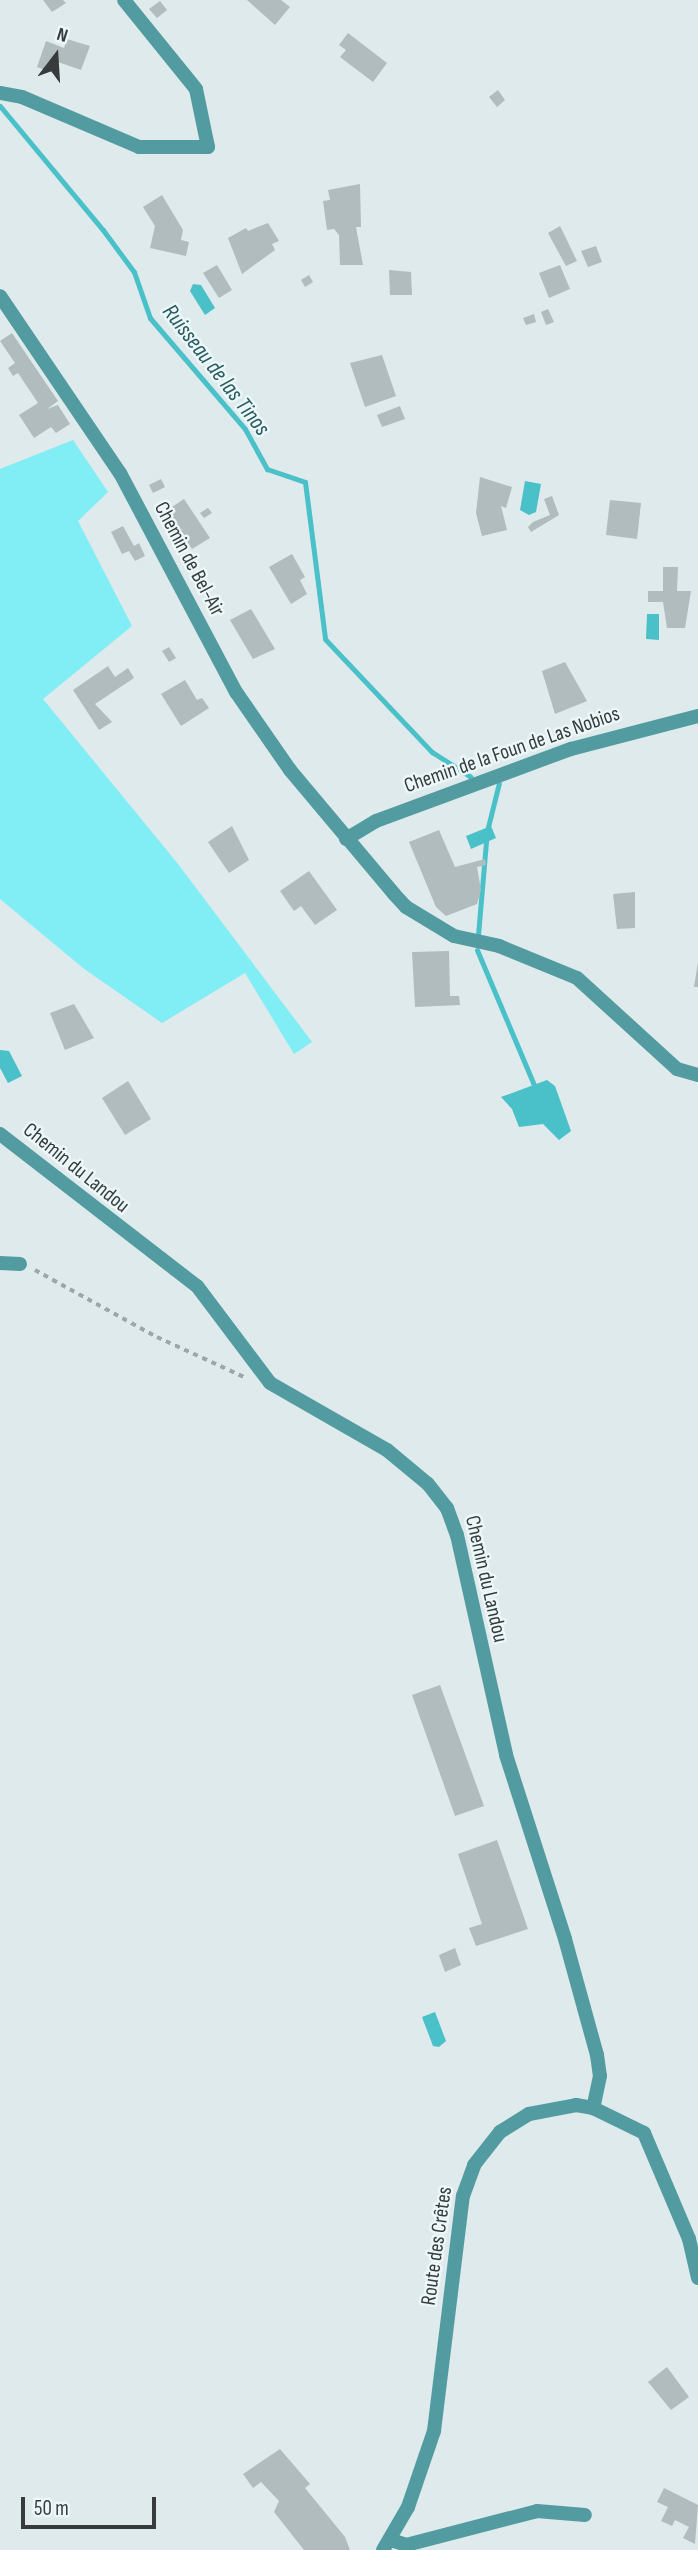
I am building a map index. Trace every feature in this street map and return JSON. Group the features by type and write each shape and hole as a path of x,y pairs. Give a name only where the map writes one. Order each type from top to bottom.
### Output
{"street":[{"path":"0,93 22,97 139,147 208,147 196,89 124,0"},
{"name":"Chemin de Bel-Air","path":"0,296 120,473 236,692 346,839 406,907 454,936 499,946 577,978 677,1069 698,1075"},
{"name":"Chemin de la Foun de Las Nobios","path":"346,839 376,821 571,748 698,716"},
{"name":"Chemin du Landou","path":"0,1134 197,1286 261,1375 302,1405 394,1455 439,1495 453,1521 506,1755 565,1939 597,2055 600,2076 593,2108"},
{"path":"0,1263 20,1265"},
{"name":"Route des Crêtes","path":"387,2545 412,2498 434,2431 460,2214 474,2165 500,2132 529,2114 560,2106 593,2108 644,2133 688,2239 698,2278"},
{"path":"387,2545 406,2545 537,2511 585,2515"}],"path":[{"path":"20,1265 238,1375 249,1379 261,1375"}],"shaded area":[{"path":"193,284 201,285 215,308 205,315 190,291"},
{"path":"73,440 108,492 78,521 132,626 43,699 178,864 312,1042 294,1054 245,973 162,1023 83,968 0,899 0,469"},
{"path":"525,481 541,484 536,512 529,515 520,510"},
{"path":"647,614 659,614 659,640 646,639"},
{"path":"491,826 496,838 471,849 466,836"},
{"path":"0,1050 9,1051 22,1076 8,1083 0,1068"},
{"path":"547,1080 555,1086 571,1131 559,1140 543,1124 519,1127 512,1109 501,1097"},
{"path":"435,2012 446,2041 439,2047 433,2046 422,2017"}],"building":[{"path":"43,0 63,0 66,3 52,12"},
{"path":"247,0 281,0 290,7 275,25"},
{"path":"160,1 167,10 157,18 149,9"},
{"path":"348,33 387,63 373,82 340,57 346,50 339,45"},
{"path":"67,39 90,46 81,70 58,62 53,73 37,67 46,41 64,48"},
{"path":"498,90 505,100 497,107 489,97"},
{"path":"360,184 361,227 356,227 363,265 340,265 339,235 334,229 327,230 323,201 330,200 328,190"},
{"path":"162,195 183,230 181,240 189,242 186,256 150,248 155,226 143,207"},
{"path":"268,223 279,241 272,244 275,250 242,274 228,238 246,228 248,231"},
{"path":"560,226 577,261 566,266 548,233"},
{"path":"596,246 602,262 588,267 581,251"},
{"path":"217,265 232,290 219,298 203,273"},
{"path":"560,265 570,289 549,298 539,273"},
{"path":"389,270 411,272 412,295 390,295"},
{"path":"309,275 313,282 305,287 301,280"},
{"path":"548,309 554,322 546,325 541,312"},
{"path":"534,314 536,322 526,325 523,318"},
{"path":"12,333 58,401 47,409 58,405 70,424 56,433 51,427 34,438 19,415 38,403 18,373 13,376 8,368 15,363 0,341"},
{"path":"382,355 396,396 365,407 350,363"},
{"path":"400,406 405,419 382,427 377,415"},
{"path":"480,477 512,487 506,508 501,506 507,530 482,536 476,513"},
{"path":"161,479 165,487 153,493 149,485"},
{"path":"552,496 559,515 531,532 528,527 533,522 550,515 544,499"},
{"path":"184,499 210,538 192,549 166,511"},
{"path":"610,500 641,503 637,539 606,535"},
{"path":"208,508 212,513 204,518 200,513"},
{"path":"123,526 134,546 139,543 145,556 135,561 129,551 122,554 111,532"},
{"path":"292,554 305,577 300,580 307,594 291,604 269,567"},
{"path":"663,567 678,567 677,591 691,591 685,628 667,628 663,602 648,602 648,591 663,591"},
{"path":"251,609 275,649 253,659 230,620"},
{"path":"169,647 176,658 169,662 162,651"},
{"path":"565,662 587,701 555,714 542,671"},
{"path":"108,666 115,677 128,668 134,678 95,704 112,722 99,730 73,690"},
{"path":"185,680 197,700 202,698 209,708 181,726 161,694"},
{"path":"232,826 249,860 229,873 208,842"},
{"path":"439,830 455,867 485,859 486,865 477,867 481,890 477,904 446,916 436,907 409,842"},
{"path":"309,871 337,910 315,925 301,906 294,911 280,891"},
{"path":"635,892 635,928 617,929 613,894"},
{"path":"449,951 450,996 459,996 460,1005 415,1007 412,952"},
{"path":"698,962 698,987 694,987"},
{"path":"74,1004 94,1038 65,1050 50,1013"},
{"path":"128,1081 151,1119 125,1135 102,1098"},
{"path":"440,1685 484,1806 455,1816 412,1695"},
{"path":"497,1840 528,1929 476,1946 469,1928 482,1924 458,1854"},
{"path":"455,1948 461,1965 445,1972 439,1955"},
{"path":"667,2367 689,2397 671,2410 648,2382"},
{"path":"280,2449 310,2484 305,2488 345,2537 350,2550 304,2550 274,2512 279,2501 261,2482 253,2488 243,2474"},
{"path":"664,2488 698,2505 695,2544 683,2538 689,2527 675,2520 672,2526 661,2521 668,2507 657,2502"}],"waterway":[{"name":"Ruisseau de las Tinos","path":"0,106 103,230 134,272 150,318 245,429 267,469 305,482 325,639 432,752 471,777"},
{"name":"Ruisseau de las Tinos","path":"478,935 487,831 499,783"},
{"name":"Ruisseau de las Tinos","path":"477,950 535,1087"}]}
